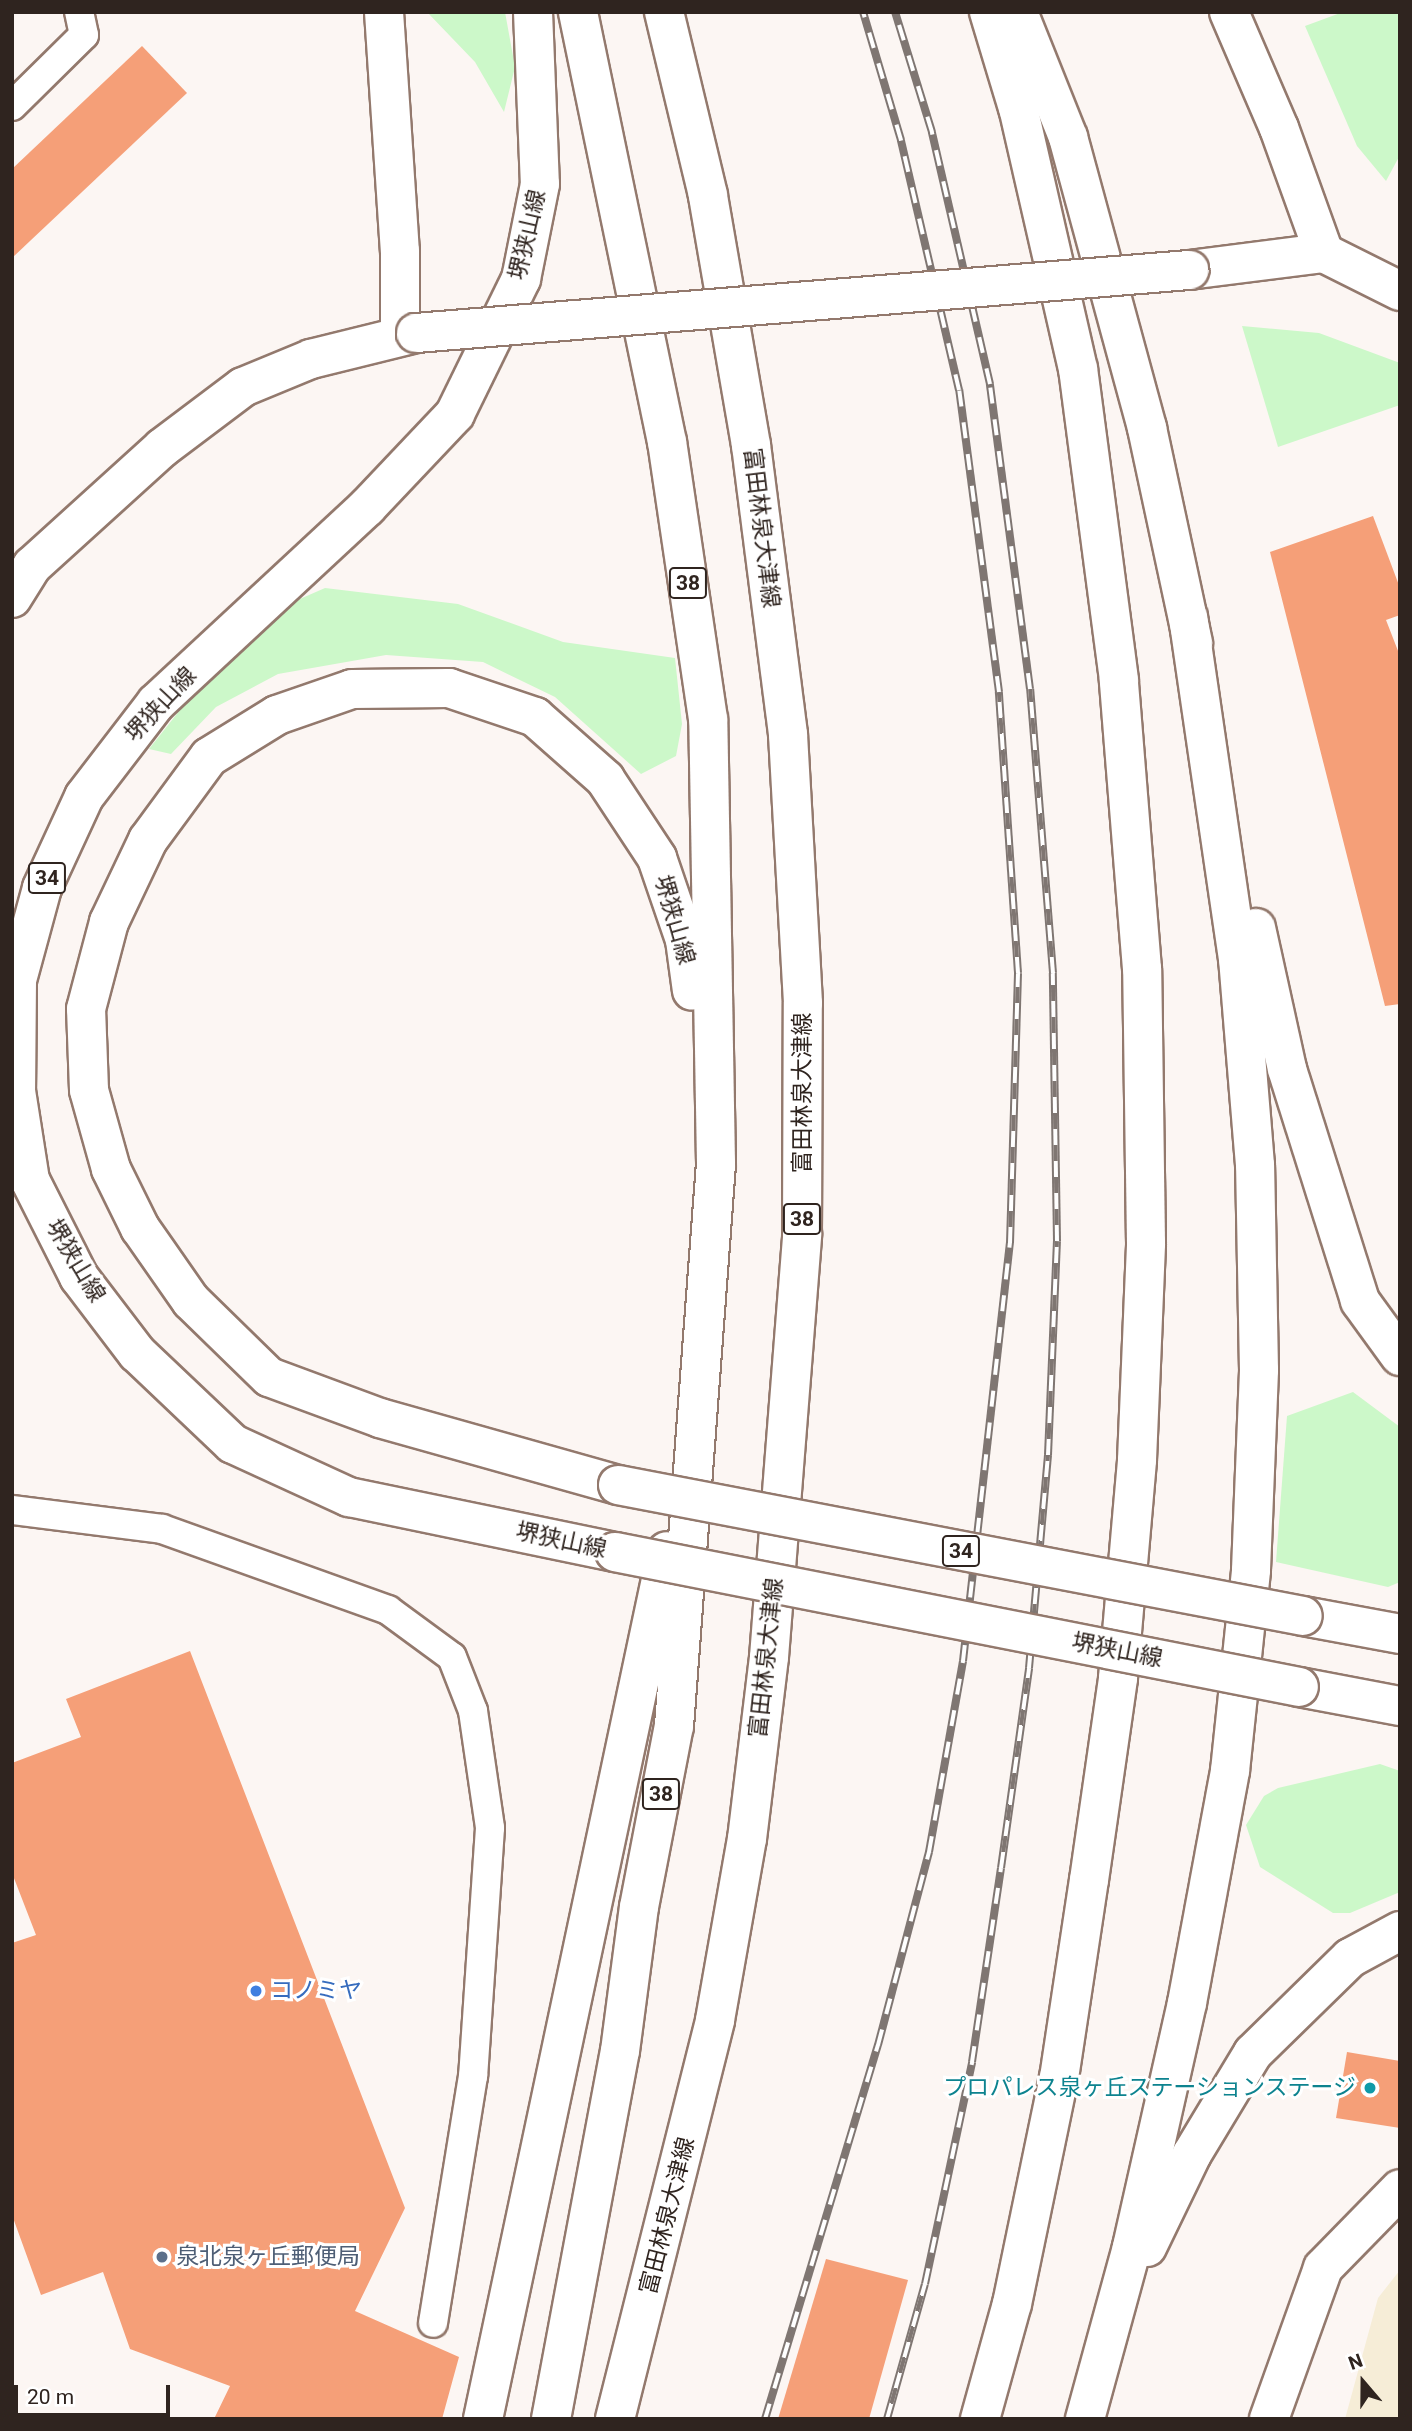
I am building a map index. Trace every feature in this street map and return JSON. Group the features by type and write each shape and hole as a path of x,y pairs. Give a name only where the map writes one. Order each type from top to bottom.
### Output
{"main road":[{"path":"384,12 408,334"},
{"name":"堺狭山線","path":"533,12 540,184 521,279 456,414 367,507 156,703 84,797 43,888 17,980 16,1091 30,1180 79,1278 137,1353 233,1444 349,1497 1400,1706"},
{"name":"38","path":"551,2419 585,2252 620,2051 639,1908 674,1726 716,1163 708,719 667,442 578,12"},
{"name":"富田林泉大津線","path":"615,2419 715,2020 747,1839 769,1657 802,1233 803,1003 788,734 749,432 708,195 664,12"},
{"path":"980,2419 1012,2304 1059,2078 1090,1880 1118,1678 1129,1555 1146,1243 1142,969 1119,680 1077,369 1018,108 989,12"},
{"path":"1018,12 1068,137 1147,428 1287,1069 1360,1301 1400,1356"},
{"path":"1229,12 1279,128 1324,253"},
{"path":"12,598 32,566 162,448 243,387 311,359 408,334 1189,270 1324,253 1400,291"},
{"path":"1087,2409 1132,2247 1187,2003 1230,1772 1251,1570 1259,1370 1255,1165 1238,958 1188,617"},
{"name":"堺狭山線","path":"716,1163 685,940 657,858 605,779 535,717 449,688 352,689 277,715 209,757 148,840 109,922 86,1009 89,1090 111,1169 140,1228 191,1301 269,1377 380,1418 618,1485 1400,1634"},
{"path":"483,2419 701,1385"},
{"path":"1087,2409 1145,2252 1192,2154 1254,2053 1350,1958 1400,1931"},
{"path":"1269,2419 1323,2268 1400,2189"}],"lane":[{"path":"12,106 84,35 79,12"},
{"path":"12,1510 162,1529 388,1610 452,1657 473,1711 490,1828 473,2076 433,2323"}],"shaded area":[{"path":"1400,2270 1400,2419 1345,2419 1378,2298"}],"green space":[{"path":"427,12 505,12 515,67 504,112 475,62"},
{"path":"1343,12 1400,12 1400,155 1386,181 1357,146 1305,26"},
{"path":"1242,326 1319,333 1400,363 1400,405 1278,447"},
{"path":"325,588 458,604 563,642 675,658 682,724 676,756 641,774 555,697 483,662 386,655 278,674 216,707 171,754 149,749 199,686 293,602"},
{"path":"1353,1392 1400,1427 1400,1582 1388,1587 1276,1562 1287,1416"},
{"path":"1380,1764 1400,1771 1400,1892 1350,1913 1333,1913 1260,1867 1246,1825 1264,1796 1278,1788"}],"building":[{"path":"142,46 187,93 12,258 12,169"},
{"path":"1373,516 1400,588 1400,615 1386,620 1400,656 1400,1004 1385,1006 1270,552"},
{"path":"190,1651 405,2208 355,2311 459,2357 442,2419 214,2419 230,2386 130,2349 103,2272 41,2295 12,2215 12,1943 36,1935 12,1873 12,1763 81,1737 66,1699"},
{"name":"プロパレス泉ヶ丘ステーションステージ","path":"1347,2052 1400,2061 1400,2128 1336,2118"},
{"path":"826,2259 908,2280 869,2419 778,2419"}],"railway":[{"path":"765,2419 878,2045 929,1852 963,1661 1010,1243 1018,973 999,692 959,390 901,140 863,12"},
{"path":"887,2419 925,2284 972,2062 1001,1868 1029,1668 1048,1455 1057,1241 1053,973 1030,689 990,384 932,132 895,12"}],"place":[{"name":"コノミヤ","path":"256,1991"},
{"name":"プロパレス泉ヶ丘ステーションステージ","path":"1370,2088"},
{"name":"泉北泉ヶ丘郵便局","path":"162,2257"}]}
